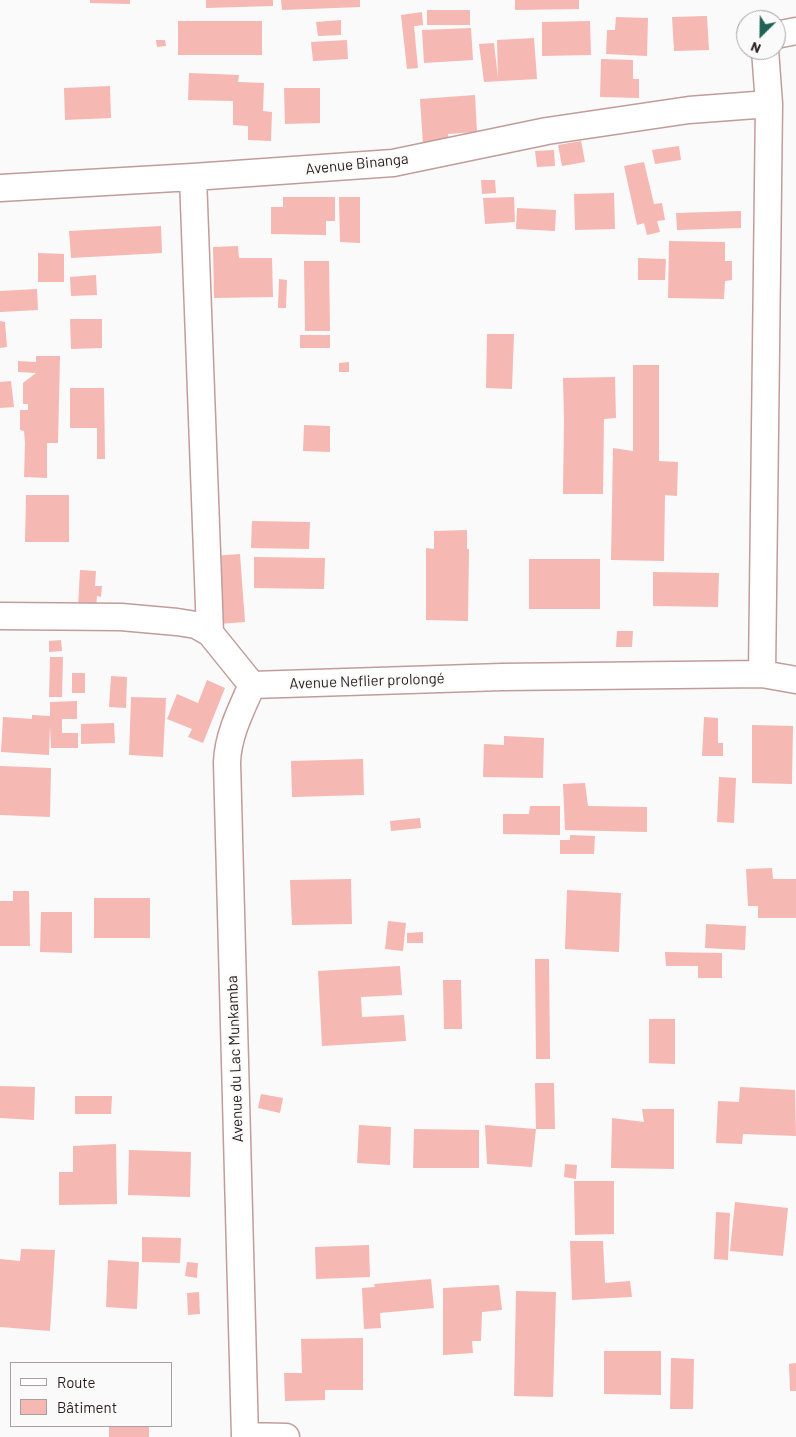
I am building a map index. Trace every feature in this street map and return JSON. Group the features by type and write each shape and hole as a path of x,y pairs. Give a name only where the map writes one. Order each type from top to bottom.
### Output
{"street":[{"path":"762,674 769,104 766,60"},
{"name":"Avenue Binanga","path":"0,188 393,163 547,131 689,110 769,104"},
{"path":"193,177 210,633"},
{"path":"0,616 121,617 196,625 210,633 252,685"},
{"name":"Avenue Neflier prolongé","path":"252,685 502,677 762,674 796,680"},
{"name":"Avenue du Lac Munkamba","path":"245,1437 227,762 231,737 252,685"},
{"path":"245,1437 286,1437"}],"building":[{"path":"90,0 130,0 130,4 90,3"},
{"path":"206,0 273,0 273,6 206,8"},
{"path":"281,0 360,0 360,7 282,10"},
{"path":"515,0 579,0 579,9 515,10"},
{"path":"427,10 470,10 470,25 427,25"},
{"path":"422,12 423,25 414,26 418,68 407,69 401,15"},
{"path":"707,16 709,50 674,51 672,17"},
{"path":"616,17 648,18 647,56 606,54 607,30 615,30"},
{"path":"341,20 341,35 318,36 316,22"},
{"path":"178,21 262,21 262,55 178,55"},
{"path":"590,21 591,55 542,56 542,22"},
{"path":"471,28 473,60 424,63 422,30"},
{"path":"534,38 537,79 484,82 479,44 494,43 498,78 497,40"},
{"path":"156,40 165,40 166,46 157,47"},
{"path":"347,40 348,59 313,61 311,42"},
{"path":"601,59 633,60 633,79 639,79 639,98 600,97"},
{"path":"189,73 239,75 238,82 264,83 263,111 272,112 271,141 248,140 248,126 233,125 233,101 188,100"},
{"path":"110,86 111,118 65,120 64,88"},
{"path":"284,88 320,88 320,123 285,124"},
{"path":"475,95 477,132 448,134 449,142 423,144 420,99"},
{"path":"581,141 585,162 562,166 558,145"},
{"path":"679,146 681,160 655,164 652,150"},
{"path":"554,150 555,166 537,167 535,151"},
{"path":"644,162 654,204 662,203 665,220 657,221 660,232 647,235 644,223 637,225 624,166"},
{"path":"481,180 495,180 496,193 482,194"},
{"path":"614,193 615,229 575,230 574,194"},
{"path":"283,197 335,197 335,221 326,221 326,235 271,234 271,207 283,207"},
{"path":"339,197 360,197 360,243 340,242"},
{"path":"514,197 515,222 485,224 483,198"},
{"path":"517,208 556,210 555,231 516,229"},
{"path":"741,211 741,228 677,230 676,213"},
{"path":"161,226 162,253 71,258 69,231"},
{"path":"669,241 725,242 725,261 732,261 732,280 725,281 724,299 668,298"},
{"path":"238,246 239,258 272,258 273,297 214,298 213,247"},
{"path":"38,253 64,254 64,282 38,282"},
{"path":"638,258 666,259 665,280 638,280"},
{"path":"304,261 329,261 330,331 305,331"},
{"path":"96,275 97,295 71,296 70,277"},
{"path":"279,279 287,280 286,308 278,308"},
{"path":"37,289 38,310 0,312 0,291"},
{"path":"70,319 102,319 102,348 71,349"},
{"path":"0,321 5,322 7,347 0,348"},
{"path":"487,334 514,334 512,389 486,388"},
{"path":"300,335 330,335 330,348 300,348"},
{"path":"36,356 60,356 58,443 47,443 47,478 24,477 25,443 24,431 20,430 20,410 28,410 28,404 23,404 23,383 36,373 18,372 18,361 36,362"},
{"path":"349,362 349,372 339,372 339,363"},
{"path":"633,365 659,365 659,461 678,462 677,496 665,495 664,561 611,560 613,448 633,451"},
{"path":"615,377 616,418 604,419 603,494 563,494 563,378"},
{"path":"11,381 14,407 0,408 0,382"},
{"path":"70,388 104,388 105,459 97,459 97,428 70,428"},
{"path":"304,425 330,426 330,452 303,451"},
{"path":"26,495 69,495 69,542 25,542"},
{"path":"252,521 310,522 309,549 251,548"},
{"path":"467,530 467,549 469,549 468,621 426,620 426,548 434,549 434,531"},
{"path":"240,554 245,622 218,624 214,556"},
{"path":"254,557 325,558 324,589 254,588"},
{"path":"529,559 600,559 600,609 529,609"},
{"path":"80,570 96,571 95,586 102,586 101,597 97,596 96,608 78,608"},
{"path":"653,572 719,573 718,607 653,606"},
{"path":"617,631 633,631 632,647 616,647"},
{"path":"61,640 62,651 49,652 49,641"},
{"path":"50,657 63,657 62,697 49,697"},
{"path":"72,673 85,673 85,693 72,693"},
{"path":"111,676 127,677 126,708 109,707"},
{"path":"207,680 225,688 203,743 188,737 192,729 167,719 177,694 198,703"},
{"path":"131,697 166,698 163,757 129,755"},
{"path":"77,701 77,719 62,719 62,733 78,733 78,748 51,748 50,726 49,755 1,752 3,717 32,719 32,715 50,716 50,702"},
{"path":"704,717 718,718 718,743 723,743 723,756 702,756"},
{"path":"114,723 115,743 81,744 81,724"},
{"path":"752,725 793,726 792,784 752,783"},
{"path":"504,736 544,738 543,778 483,777 484,744 504,745"},
{"path":"363,759 364,795 292,797 291,761"},
{"path":"0,766 51,768 50,817 0,815"},
{"path":"719,777 736,778 734,823 717,822"},
{"path":"585,783 588,806 647,807 647,832 565,830 563,784"},
{"path":"530,806 560,806 560,835 503,834 503,814 529,814"},
{"path":"420,818 421,828 391,831 390,821"},
{"path":"570,835 595,836 594,854 560,854 560,840 570,840"},
{"path":"772,868 773,879 796,879 796,918 758,918 758,906 748,906 746,869"},
{"path":"351,879 352,924 292,925 290,880"},
{"path":"567,890 621,893 619,952 565,949"},
{"path":"13,891 29,891 30,946 0,946 0,901 13,901"},
{"path":"94,898 150,898 150,938 94,938"},
{"path":"41,912 72,912 72,953 40,952"},
{"path":"388,921 406,923 403,951 385,949"},
{"path":"706,924 746,926 745,950 705,948"},
{"path":"423,932 423,943 407,943 407,933"},
{"path":"665,952 722,953 722,978 698,978 698,966 666,966"},
{"path":"535,959 549,959 550,1059 536,1059"},
{"path":"400,966 402,995 361,997 362,1017 404,1015 406,1041 322,1046 318,971"},
{"path":"443,980 461,980 462,1029 444,1029"},
{"path":"649,1019 675,1019 675,1064 649,1063"},
{"path":"535,1083 554,1083 555,1129 536,1129"},
{"path":"0,1086 35,1087 34,1120 0,1118"},
{"path":"740,1087 795,1090 796,1136 743,1134 742,1144 716,1143 718,1101 739,1102"},
{"path":"261,1094 283,1098 280,1113 258,1108"},
{"path":"75,1096 112,1096 111,1114 75,1114"},
{"path":"642,1109 674,1109 674,1169 611,1168 612,1118 644,1122"},
{"path":"359,1125 391,1127 390,1165 357,1163"},
{"path":"485,1125 536,1129 532,1167 487,1164"},
{"path":"414,1129 479,1130 479,1168 413,1168"},
{"path":"116,1144 117,1204 59,1205 59,1172 73,1172 73,1146"},
{"path":"129,1150 191,1152 190,1197 128,1195"},
{"path":"565,1164 577,1165 576,1179 564,1177"},
{"path":"574,1181 614,1181 614,1234 575,1235"},
{"path":"735,1202 788,1208 783,1256 730,1251"},
{"path":"716,1212 730,1213 728,1260 714,1259"},
{"path":"142,1237 181,1238 180,1263 142,1262"},
{"path":"570,1241 603,1241 605,1283 630,1281 632,1297 572,1300"},
{"path":"369,1245 370,1277 316,1279 315,1247"},
{"path":"21,1249 55,1250 50,1331 0,1327 0,1259 20,1261"},
{"path":"108,1260 139,1262 137,1309 106,1307"},
{"path":"187,1262 198,1263 197,1278 185,1276"},
{"path":"431,1279 434,1308 380,1313 381,1328 364,1329 362,1288 375,1287 374,1284"},
{"path":"499,1285 502,1310 482,1312 481,1341 472,1341 473,1353 443,1355 443,1288"},
{"path":"516,1291 556,1292 553,1397 514,1396"},
{"path":"199,1292 200,1314 188,1315 187,1293"},
{"path":"363,1338 363,1390 325,1390 325,1400 285,1401 284,1373 302,1373 301,1339"},
{"path":"604,1351 661,1351 661,1395 604,1394"},
{"path":"671,1358 694,1359 693,1409 670,1409"},
{"path":"796,1363 796,1391 790,1391 789,1364"},
{"path":"109,1427 149,1427 149,1437 109,1437"}]}
